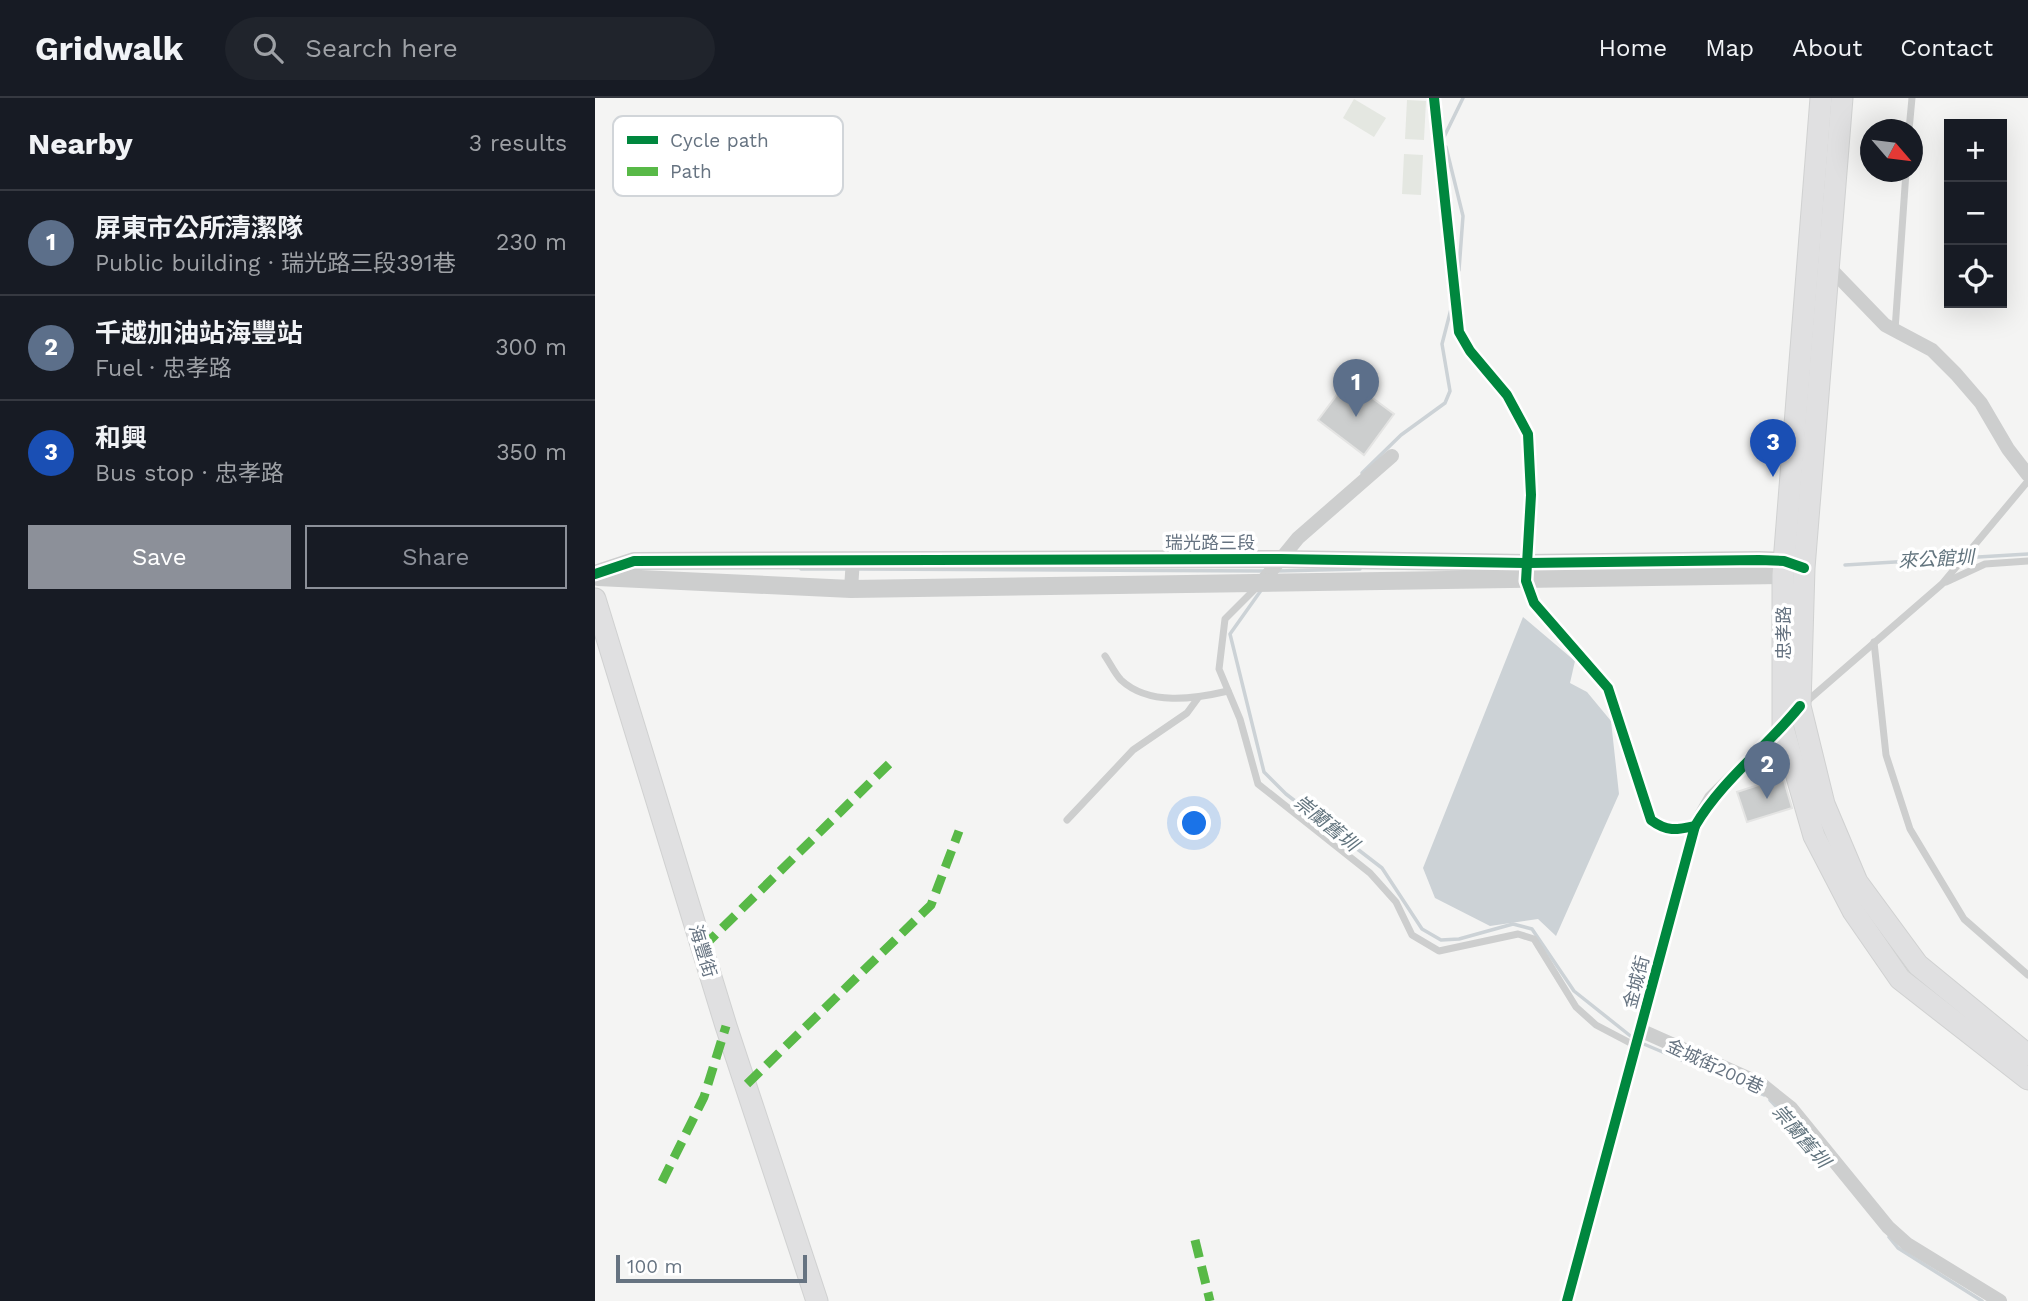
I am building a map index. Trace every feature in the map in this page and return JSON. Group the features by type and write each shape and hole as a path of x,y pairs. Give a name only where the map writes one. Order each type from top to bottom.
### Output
{"main road":[{"name":"忠孝路","path":"1821,98 1809,249 1783,728 1814,836 1853,911 1901,979 2028,1078"},
{"name":"忠孝路","path":"1842,98 1828,265 1790,568 1800,706 1824,804 1857,882 1918,965 2028,1055"},
{"name":"海豐街","path":"597,608 726,1026 817,1301"}],"street":[{"path":"1434,98 1459,332 1470,351 1507,395 1528,434 1531,495 1526,572 1534,603 1608,688 1651,820 1664,829 1673,831 1695,827"},
{"path":"1809,249 1854,289 1868,310 1895,330 1932,350 1956,374 1981,403 2008,449 2028,475"},
{"path":"1262,582 1298,538 1392,456"},
{"path":"851,589 853,559"},
{"name":"瑞光路三段","path":"595,575 634,561 853,559 1281,559 1526,572"},
{"name":"瑞光路三段","path":"595,575 851,589 1262,582 1526,572 1790,568"},
{"name":"金城街","path":"1567,1301 1695,827 1711,798 1783,728 1800,706"},
{"name":"金城街200巷","path":"1641,1031 1761,1084 1791,1108 1888,1227 1907,1244 2000,1301"}],"lane":[{"path":"1910,119 1912,98"},
{"path":"1895,330 1905,182"},
{"path":"1800,706 1942,584 2028,481"},
{"path":"1942,584 1985,564 2028,561"},
{"path":"1262,582 1224,619 1219,669 1240,719 1258,784 1370,873 1396,902 1412,935 1439,951 1518,934 1534,939 1576,1007 1596,1025 1637,1047"},
{"path":"1874,642 1886,755 1910,830 1964,919 2028,975"},
{"path":"1105,656 1121,680 1149,696 1198,698 1228,691"},
{"path":"1067,820 1133,750 1187,713 1198,698"}],"shaded area":[{"path":"1354,99 1386,118 1374,137 1343,118"},
{"path":"1407,100 1426,101 1424,140 1405,139"},
{"path":"1404,154 1423,155 1421,195 1402,194"},
{"path":"1523,617 1575,661 1570,683 1587,692 1611,721 1619,794 1556,936 1538,919 1490,926 1435,898 1423,868"}],"building":[{"path":"1348,380 1394,414 1364,455 1318,420"},
{"path":"1783,777 1792,808 1747,822 1737,792"}],"waterway":[{"name":"崇蘭舊圳","path":"1444,137 1463,98"},
{"name":"崇蘭舊圳","path":"1446,147 1463,216 1459,270"},
{"name":"崇蘭舊圳","path":"1362,473 1401,435 1445,403 1450,391 1442,344 1451,309"},
{"name":"來公館圳","path":"1845,565 2028,554"},
{"name":"來公館圳","path":"801,569 849,569"},
{"name":"來公館圳","path":"857,569 1266,571"},
{"name":"來公館圳","path":"1277,571 1360,569"},
{"name":"崇蘭舊圳","path":"1262,589 1230,634 1264,772 1286,794 1382,868 1422,929 1441,940 1459,939 1513,924 1532,929 1574,991 1633,1038"},
{"name":"崇蘭舊圳","path":"1639,1042 1764,1095"},
{"name":"崇蘭舊圳","path":"1770,1100 1810,1142"},
{"name":"崇蘭舊圳","path":"1889,1237 1898,1248 1982,1301"}],"marked path":[{"path":"703,947 892,761"},
{"path":"747,1084 931,905 959,831"},
{"path":"662,1182 704,1097 726,1026"},
{"path":"1195,1240 1210,1301"}],"cycle path":[{"path":"1434,98 1459,332 1470,351 1507,395 1528,434 1531,495 1526,581 1534,603 1608,688 1651,820 1662,827 1672,829 1695,826"},
{"path":"595,574 634,561 1281,559 1527,563 1759,560 1784,561 1804,568"},
{"path":"1567,1301 1695,826 1731,779 1800,706"}],"place":[{"name":"屏東市公所清潔隊","path":"1356,417"},
{"name":"和興","path":"1773,477"},
{"name":"千越加油站海豐站","path":"1767,799"}]}
